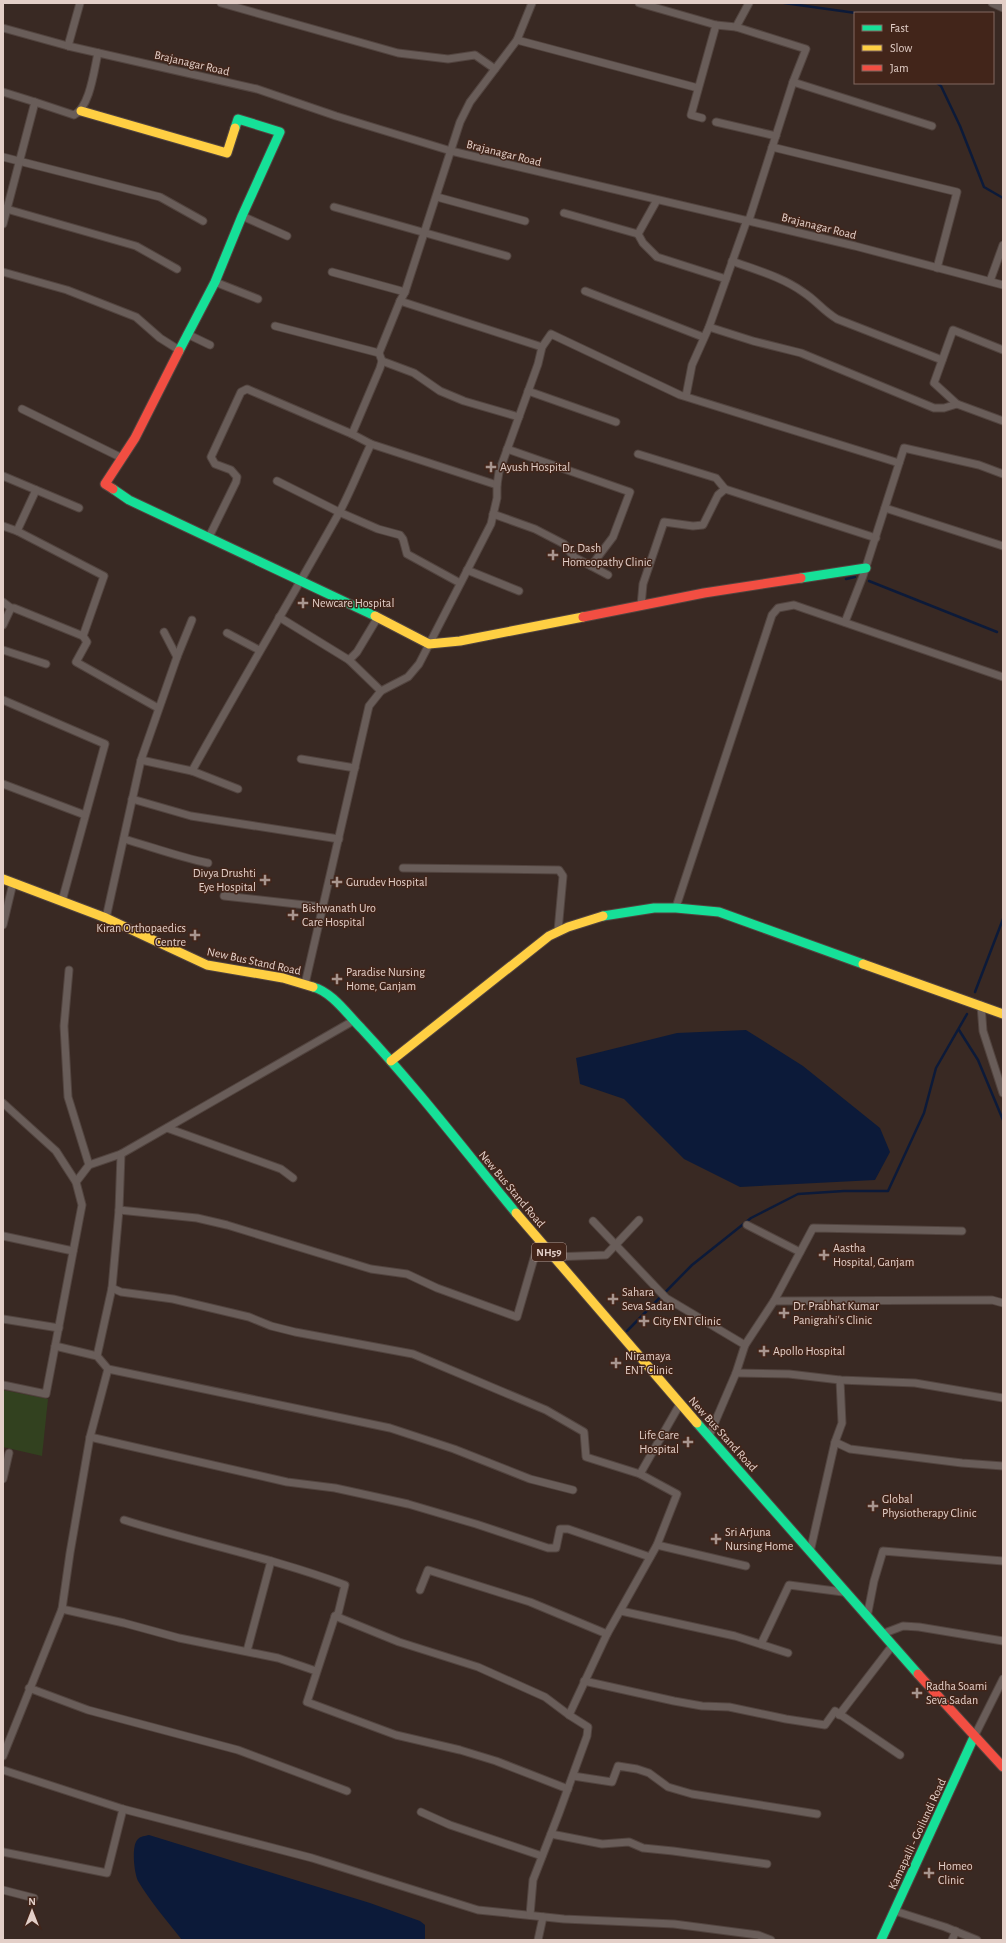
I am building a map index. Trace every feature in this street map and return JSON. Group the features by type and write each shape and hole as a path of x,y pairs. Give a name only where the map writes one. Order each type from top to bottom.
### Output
{"main road":[{"path":"81,111 227,153 238,119 280,132 242,216 215,282 186,334 135,438 105,484 128,500 301,580 378,617 429,644 460,642 704,593 866,568"},
{"name":"New Bus Stand Road","path":"3,879 106,918 206,965 283,978 318,988 333,999 391,1062 539,1241 680,1404 892,1646 974,1738 1003,1767"},
{"path":"391,1062 537,944 558,931 595,918 630,910 676,907 719,912 1003,1014"},
{"name":"Kamapalli - Goilundi Road","path":"881,1940 974,1738"}],"street":[{"path":"68,46 80,3"},
{"path":"221,3 398,53 448,59 475,55 495,69"},
{"path":"352,434 382,361 379,353 405,292 437,198 460,122 470,102 517,40 532,3"},
{"path":"639,3 716,25 736,27 806,48 793,82 748,220 709,327 703,337 692,365 686,396"},
{"path":"992,3 1003,8"},
{"path":"736,27 748,5"},
{"path":"702,118 691,115 716,25"},
{"name":"Brajanagar Road","path":"3,28 68,46 257,89 336,116 451,151 748,220 1003,285"},
{"path":"517,40 698,88"},
{"path":"3,92 74,115 81,111 86,101 98,53"},
{"path":"793,82 932,126"},
{"path":"3,224 5,209 20,162 35,102"},
{"path":"716,122 776,136"},
{"path":"772,147 957,192 938,268"},
{"path":"3,157 160,197 203,221"},
{"path":"437,198 525,221"},
{"path":"638,234 657,200"},
{"path":"334,207 507,256"},
{"path":"5,209 136,246 177,269"},
{"path":"564,213 638,234 644,244 657,257 726,279"},
{"path":"242,216 287,236"},
{"path":"990,281 1003,245"},
{"path":"732,261 784,280 803,291 824,312 837,319 942,360"},
{"path":"3,272 67,290 136,317 160,338 179,350"},
{"path":"332,272 405,292"},
{"path":"215,282 258,299"},
{"path":"585,291 703,337"},
{"path":"400,301 542,347"},
{"path":"275,326 379,353"},
{"path":"709,327 753,341 801,352 934,408 944,408 957,404"},
{"path":"1003,350 953,330 934,383 957,404 1003,421"},
{"path":"186,334 210,345"},
{"path":"305,984 369,706 381,691 408,677 420,664 491,524 497,498 496,485 507,449 538,364 542,347 551,334 686,396 899,463"},
{"path":"382,361 414,373 440,391 464,402 519,417"},
{"path":"209,537 236,482 237,476 231,470 214,464 212,457 241,392 247,388 352,434 370,444 496,485"},
{"path":"528,391 616,422"},
{"path":"22,409 122,458"},
{"path":"192,771 259,650 301,580 339,512 370,444"},
{"path":"845,622 866,568 904,448 979,465 1003,474"},
{"path":"507,449 630,492 613,537 591,566"},
{"path":"638,454 716,478 724,489 876,538"},
{"path":"3,476 79,508"},
{"path":"277,481 339,512 378,529 402,537 408,554 460,583"},
{"path":"641,606 643,584 664,522 693,526 703,525 718,495 724,489"},
{"path":"17,531 36,490"},
{"path":"885,508 1003,546"},
{"path":"493,514 535,529 564,544 574,557 608,575"},
{"path":"3,526 17,531 104,576 83,636"},
{"path":"467,570 519,591"},
{"path":"3,602 11,608 83,636 87,642 76,662 158,708"},
{"path":"676,907 772,615 778,608 794,605 1003,677"},
{"path":"3,625 11,608"},
{"path":"279,617 350,660 381,691"},
{"path":"350,660 357,652 378,617"},
{"path":"106,918 141,760 158,708 192,620"},
{"path":"164,632 177,657"},
{"path":"227,633 259,650"},
{"path":"3,650 46,664"},
{"path":"3,700 105,744 62,901"},
{"path":"141,760 192,771 238,789"},
{"path":"301,760 355,768"},
{"path":"3,784 85,815"},
{"path":"132,799 191,816 339,839"},
{"path":"124,839 159,849 179,857 208,863"},
{"path":"403,868 559,870 563,876 558,931"},
{"path":"3,925 13,883"},
{"path":"224,896 323,907"},
{"path":"69,970 64,1026 68,1097 89,1165"},
{"path":"981,1005 982,1031 1003,1093"},
{"path":"76,1182 89,1165 121,1154 353,1021"},
{"path":"3,1103 56,1151 76,1182 82,1205 46,1394 3,1385"},
{"path":"167,1128 281,1169 293,1178"},
{"path":"97,1356 112,1288 119,1210 121,1154"},
{"path":"119,1210 197,1218 228,1225 370,1269 407,1274 437,1288 516,1317 539,1241"},
{"path":"554,1257 606,1255 638,1220"},
{"path":"593,1221 666,1298 745,1345"},
{"path":"747,1225 800,1252"},
{"path":"709,1436 736,1373 745,1345 774,1301 813,1228 962,1231"},
{"path":"3,1236 73,1250"},
{"path":"112,1288 121,1292 173,1299 249,1317 271,1326 295,1332 413,1354 546,1410 584,1432 586,1457 640,1474 677,1494 657,1545 608,1634 584,1681 569,1715"},
{"path":"774,1301 992,1300 1003,1302"},
{"path":"3,1319 59,1328"},
{"path":"55,1346 97,1356 108,1369 390,1428 454,1449 530,1479 573,1490"},
{"path":"3,1756 62,1609 71,1546 90,1437 108,1369"},
{"path":"736,1373 789,1374 840,1380 915,1384 1003,1398"},
{"path":"810,1552 835,1442 842,1423 840,1380"},
{"path":"640,1474 680,1404"},
{"path":"90,1437 287,1482 335,1488 408,1504 476,1524 548,1548 556,1548 560,1529 568,1529 650,1557"},
{"path":"835,1442 850,1449 962,1463 1003,1466"},
{"path":"3,1480 9,1453"},
{"path":"124,1520 188,1540 271,1561 345,1585 338,1614 335,1616 307,1702 396,1735 460,1750 496,1761 568,1789"},
{"path":"657,1545 746,1566"},
{"path":"867,1616 874,1581 883,1551 1003,1561"},
{"path":"248,1651 271,1561"},
{"path":"420,1590 428,1570 530,1602 608,1634"},
{"path":"761,1644 789,1585 845,1592"},
{"path":"62,1609 124,1623 179,1638 278,1658 316,1671"},
{"path":"621,1611 735,1636 788,1653"},
{"path":"335,1616 398,1642 478,1668 545,1697 588,1727 573,1776 533,1880 530,1915"},
{"path":"882,1634 903,1626 919,1627 1003,1641"},
{"path":"839,1714 892,1646"},
{"path":"974,1738 1003,1679"},
{"path":"584,1681 674,1701 702,1706 730,1706 786,1719 825,1725 834,1711 900,1755"},
{"path":"29,1688 88,1710 238,1750 347,1791"},
{"path":"573,1776 612,1782 618,1766 637,1769 649,1773 668,1787 692,1794 817,1814"},
{"path":"3,1770 123,1809 312,1858 478,1910 543,1917 674,1924 758,1935 771,1940"},
{"path":"3,1852 107,1874 123,1809"},
{"path":"421,1812 450,1825 542,1856"},
{"path":"551,1834 602,1844 629,1842 643,1848 767,1864"},
{"path":"3,1890 34,1898"},
{"path":"895,1911 956,1931 977,1940"},
{"path":"538,1940 543,1917"},
{"path":"952,1940 956,1931"}],"green space":[{"path":"3,1390 48,1399 42,1456 3,1447"}],"water":[{"path":"746,1030 803,1066 880,1128 890,1152 875,1180 740,1187 684,1159 624,1099 580,1084 576,1058 677,1033"},
{"path":"149,1835 370,1903 420,1921 425,1925 425,1940 182,1940 138,1881 134,1866 134,1847 140,1837"}],"waterway":[{"path":"784,3 854,13"},
{"path":"938,84 941,86 960,126 984,187 1003,198"},
{"path":"846,579 855,577"},
{"path":"869,581 997,632"},
{"path":"975,992 1003,919"},
{"path":"627,1331 692,1265 751,1218 798,1194 844,1191 888,1191 924,1113 936,1068 967,1014"},
{"path":"959,1030 978,1060 1003,1120"}],"traffic: fast":[{"path":"179,351 215,282 242,216 280,132 238,119 235,128"},
{"path":"113,489 129,500 375,616"},
{"path":"801,578 866,568"},
{"path":"603,916 654,908 676,908 719,912 863,964"},
{"path":"313,987 333,998 381,1050 421,1096 516,1213"},
{"path":"697,1423 918,1674"},
{"path":"881,1940 974,1737"}],"traffic: slow":[{"path":"81,111 227,153 235,128"},
{"path":"375,616 429,644 460,641 583,617"},
{"path":"3,879 106,918 207,965 283,978 313,987"},
{"path":"391,1061 549,936 568,927 603,916"},
{"path":"863,964 1003,1014"},
{"path":"516,1213 697,1423"}],"traffic: jam":[{"path":"113,489 105,484 135,438 179,351"},
{"path":"583,617 704,593 801,578"},
{"path":"918,1674 1003,1767"}],"place":[{"name":"Ayush Hospital","path":"491,467"},
{"name":"Dr. Dash Homeopathy Clinic","path":"553,555"},
{"name":"Newcare Hospital","path":"303,603"},
{"name":"Divya Drushti Eye Hospital","path":"265,880"},
{"name":"Gurudev Hospital","path":"337,882"},
{"name":"Bishwanath Uro Care Hospital","path":"293,915"},
{"name":"Kiran Orthopaedics Centre","path":"195,935"},
{"name":"Paradise Nursing Home, Ganjam","path":"337,979"},
{"name":"Aastha Hospital, Ganjam","path":"824,1255"},
{"name":"Sahara Seva Sadan","path":"613,1299"},
{"name":"Dr. Prabhat Kumar Panigrahi's Clinic","path":"784,1313"},
{"name":"City ENT Clinic","path":"644,1321"},
{"name":"Apollo Hospital","path":"764,1351"},
{"name":"Niramaya ENT Clinic","path":"616,1363"},
{"name":"Life Care Hospital","path":"688,1442"},
{"name":"Global Physiotherapy Clinic","path":"873,1506"},
{"name":"Sri Arjuna Nursing Home","path":"716,1539"},
{"name":"Radha Soami Seva Sadan","path":"917,1693"},
{"name":"Homeo Clinic","path":"929,1873"}]}
